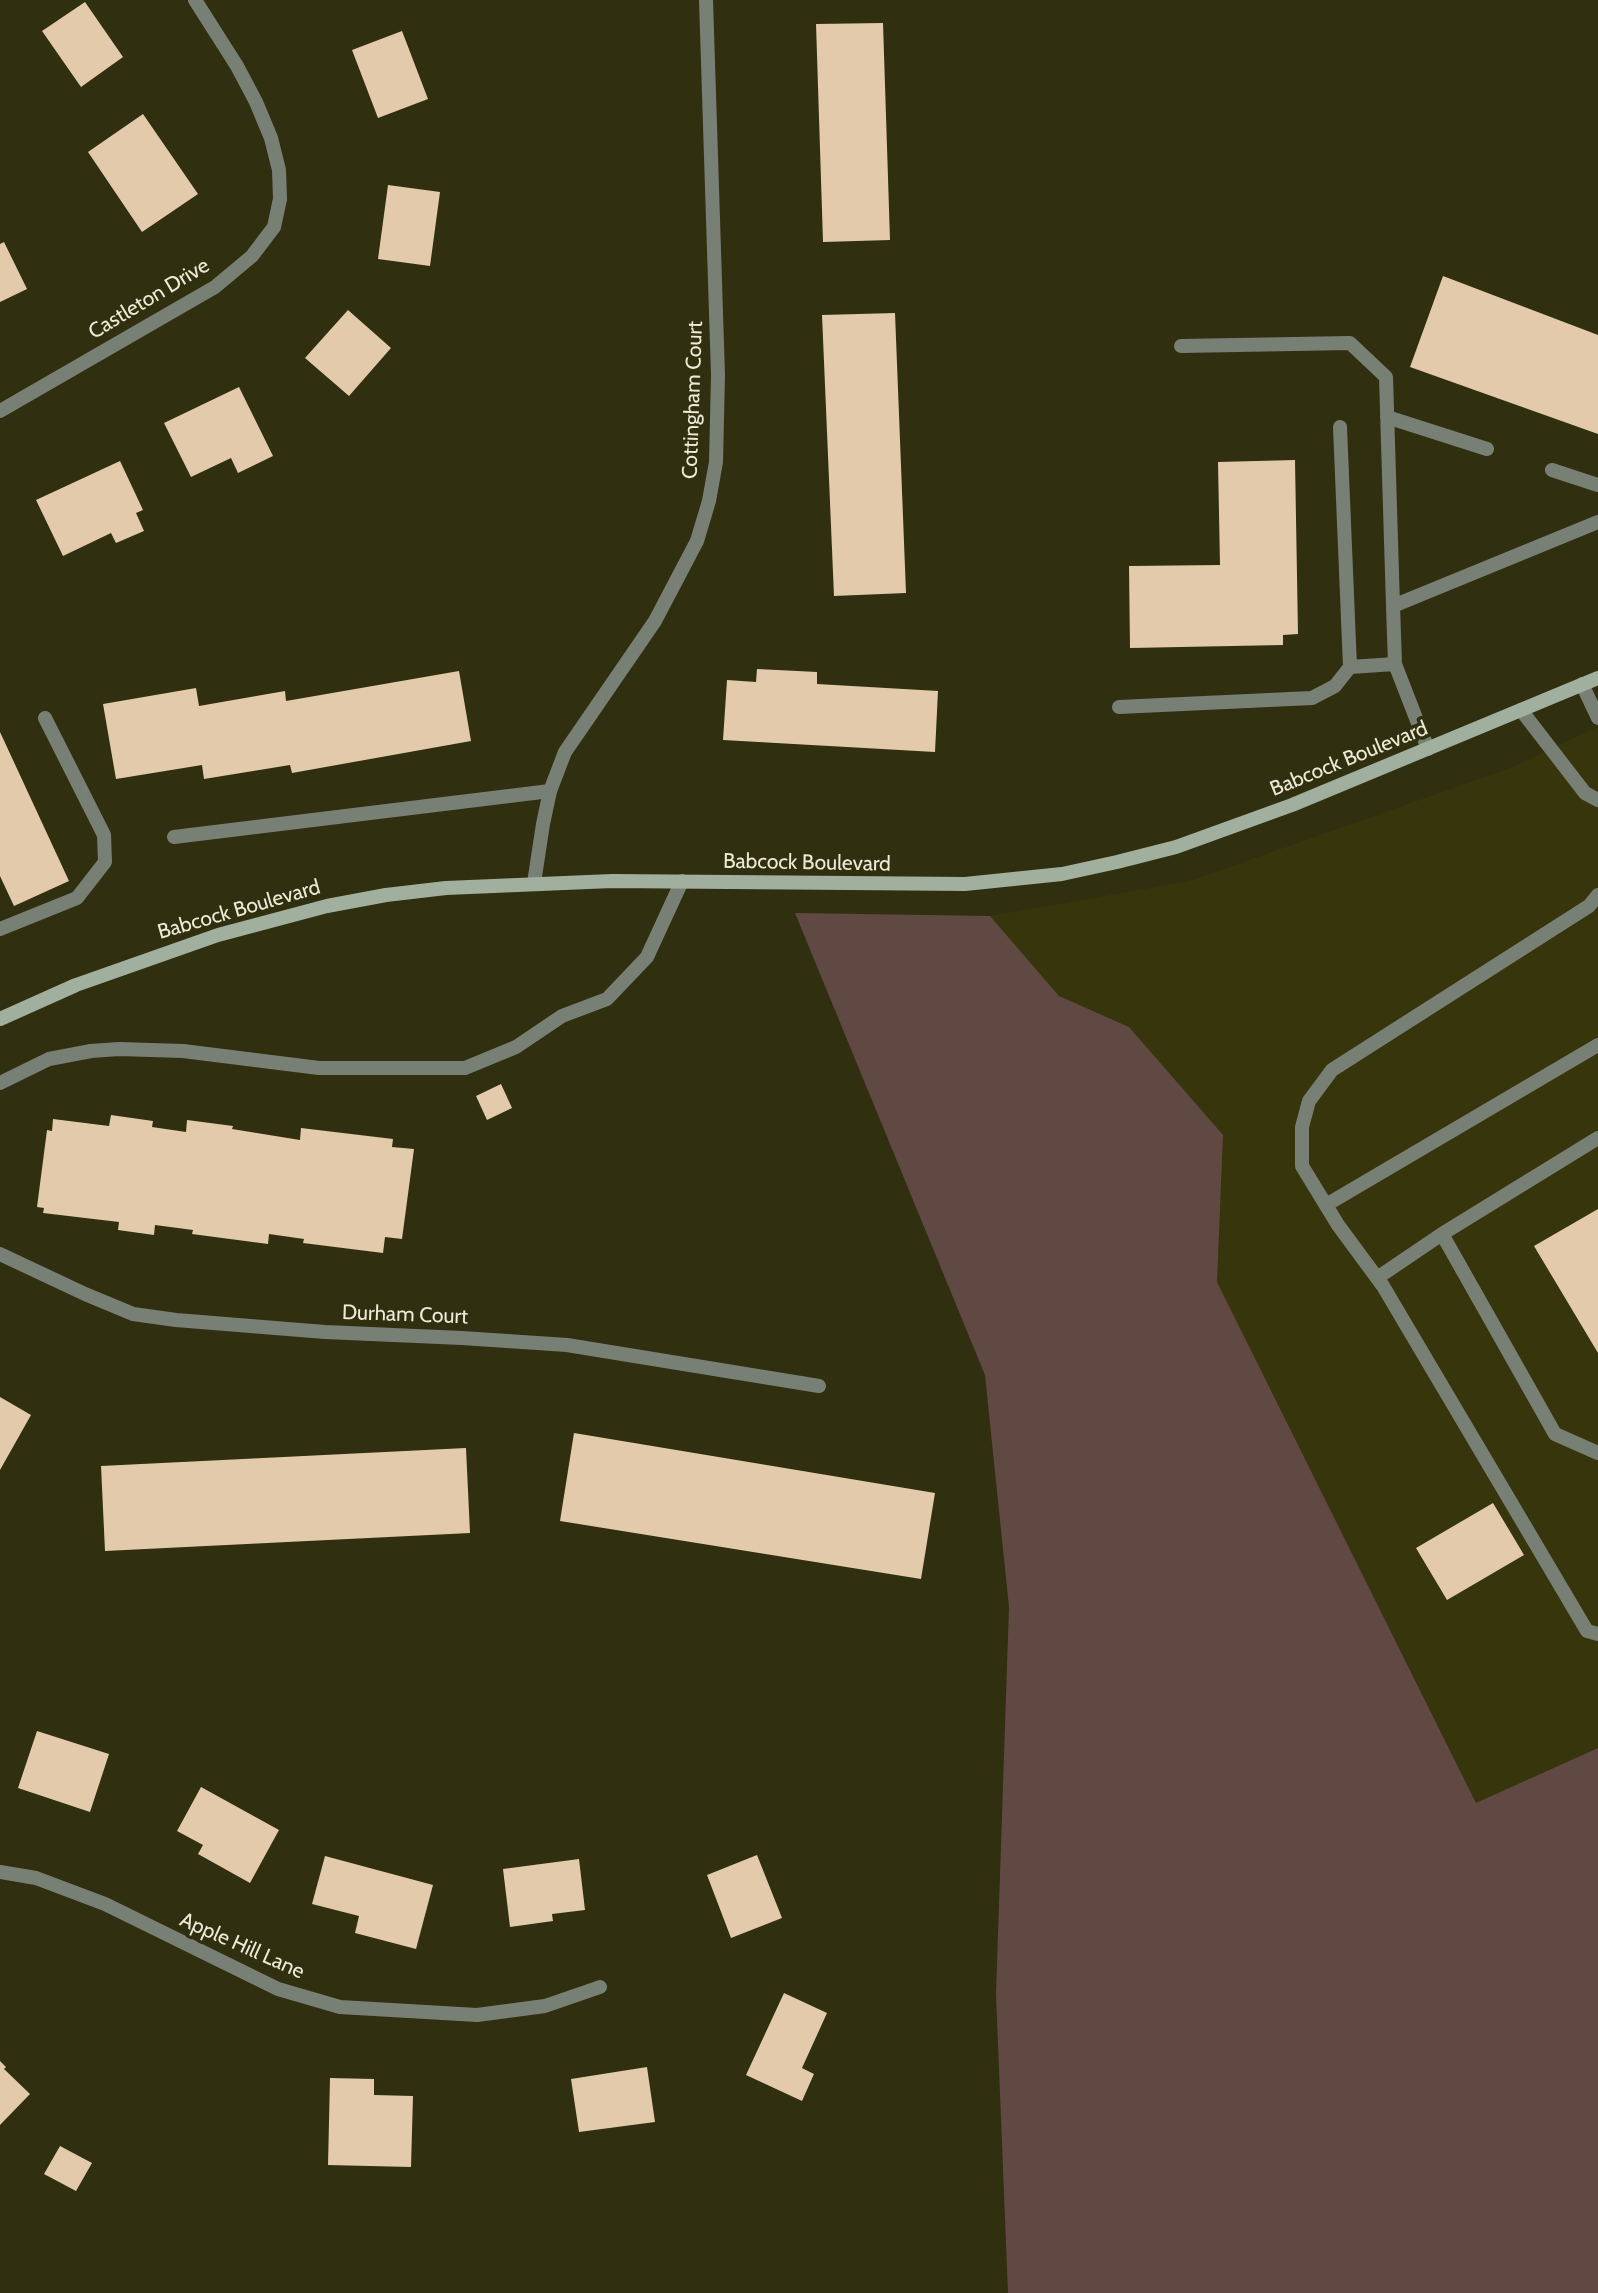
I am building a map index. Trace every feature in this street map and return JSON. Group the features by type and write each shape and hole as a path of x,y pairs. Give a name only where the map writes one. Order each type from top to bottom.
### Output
{"main road":[{"name":"Babcock Boulevard","path":"0,1019 101,975 269,919 386,895 446,888 534,883 682,881 965,884 1062,874 1201,839 1292,806 1598,678"}],"street":[{"name":"Castleton Drive","path":"0,411 215,287 252,256 274,226 280,199 279,170 271,138 237,66 195,0"},
{"name":"Cottingham Court","path":"534,883 542,824 550,791 565,752 622,673 655,621 697,541 709,501 716,462 718,375 706,0"},
{"path":"1181,346 1350,343 1386,377 1395,664 1428,749"},
{"path":"1387,417 1487,449"},
{"path":"1119,707 1312,698 1335,686 1350,667 1340,427"},
{"path":"1552,470 1598,485"},
{"path":"1393,606 1598,522"},
{"path":"1350,667 1395,664"},
{"path":"1582,684 1598,718"},
{"path":"1521,710 1585,793 1598,800"},
{"path":"0,929 78,898 105,862 104,835 45,718"},
{"path":"174,837 550,791"},
{"path":"0,1083 50,1059 119,1049 183,1051 319,1068 465,1068 516,1047 562,1016 607,999 647,957 682,881"},
{"path":"1598,895 1589,905 1332,1070 1309,1101 1302,1127 1302,1167 1377,1278 1587,1631 1598,1634"},
{"path":"1326,1205 1598,1045"},
{"path":"1377,1278 1442,1234 1598,1138"},
{"path":"1442,1234 1555,1434 1598,1454"},
{"name":"Durham Court","path":"0,1254 134,1314 325,1332 567,1345 819,1386"},
{"name":"Apple Hill Lane","path":"0,1872 36,1878 104,1904 278,1989 340,2007 477,2015 545,2006 600,1987"}],"shaded area":[{"path":"1598,727 1598,1748 1477,1804 1217,1282 1222,1135 1129,1027 1059,996 990,916 1190,881 1510,768"},
{"path":"795,913 990,916 1059,996 1129,1027 1223,1135 1217,1282 1476,1803 1598,1748 1598,2293 1008,2293 996,1994 1009,1607 985,1375"}],"building":[{"path":"85,2 123,57 81,87 42,31"},
{"path":"883,23 890,240 823,242 816,24"},
{"path":"402,31 428,99 378,118 352,50"},
{"path":"143,114 198,194 142,232 88,152"},
{"path":"388,185 440,192 430,266 378,259"},
{"path":"4,242 27,289 0,302 0,244"},
{"path":"1443,276 1598,335 1598,434 1410,367"},
{"path":"348,310 391,348 349,396 305,358"},
{"path":"895,313 906,593 834,596 822,315"},
{"path":"239,387 273,456 238,473 231,458 191,477 164,423"},
{"path":"1295,460 1298,634 1283,635 1283,645 1130,648 1129,566 1220,565 1218,462"},
{"path":"120,461 143,510 136,513 144,531 116,543 111,533 63,556 36,500"},
{"path":"757,669 817,672 817,684 938,691 935,752 723,740 727,680 756,682"},
{"path":"459,671 471,741 292,773 290,765 204,779 202,765 116,779 103,704 196,688 199,706 285,691 286,701"},
{"path":"0,732 69,881 14,906 0,876"},
{"path":"501,1084 512,1108 487,1120 476,1096"},
{"path":"111,1115 153,1121 152,1127 186,1132 187,1120 233,1126 232,1129 300,1140 301,1128 393,1139 392,1147 414,1149 402,1239 385,1237 383,1253 303,1243 304,1239 269,1234 268,1244 192,1234 193,1230 155,1225 154,1235 118,1230 119,1222 43,1213 44,1208 37,1207 47,1130 52,1131 53,1119 109,1126"},
{"path":"1598,1209 1598,1353 1534,1246"},
{"path":"0,1397 31,1415 0,1470"},
{"path":"574,1433 935,1493 921,1579 560,1521"},
{"path":"466,1448 470,1533 105,1551 101,1466"},
{"path":"1493,1503 1524,1555 1447,1600 1416,1548"},
{"path":"37,1731 109,1754 90,1812 18,1788"},
{"path":"201,1787 279,1830 250,1883 198,1854 203,1845 177,1831"},
{"path":"757,1855 782,1918 731,1938 707,1875"},
{"path":"325,1856 433,1885 416,1949 355,1933 359,1916 312,1904"},
{"path":"579,1859 585,1910 552,1914 553,1921 510,1927 503,1869"},
{"path":"784,1993 827,2013 802,2068 814,2074 802,2101 746,2075"},
{"path":"0,2061 6,2067 4,2069 30,2094 0,2125"},
{"path":"647,2067 655,2122 579,2132 571,2079"},
{"path":"330,2078 374,2079 374,2095 413,2096 411,2167 328,2165"},
{"path":"60,2146 92,2163 76,2191 44,2174"}]}
